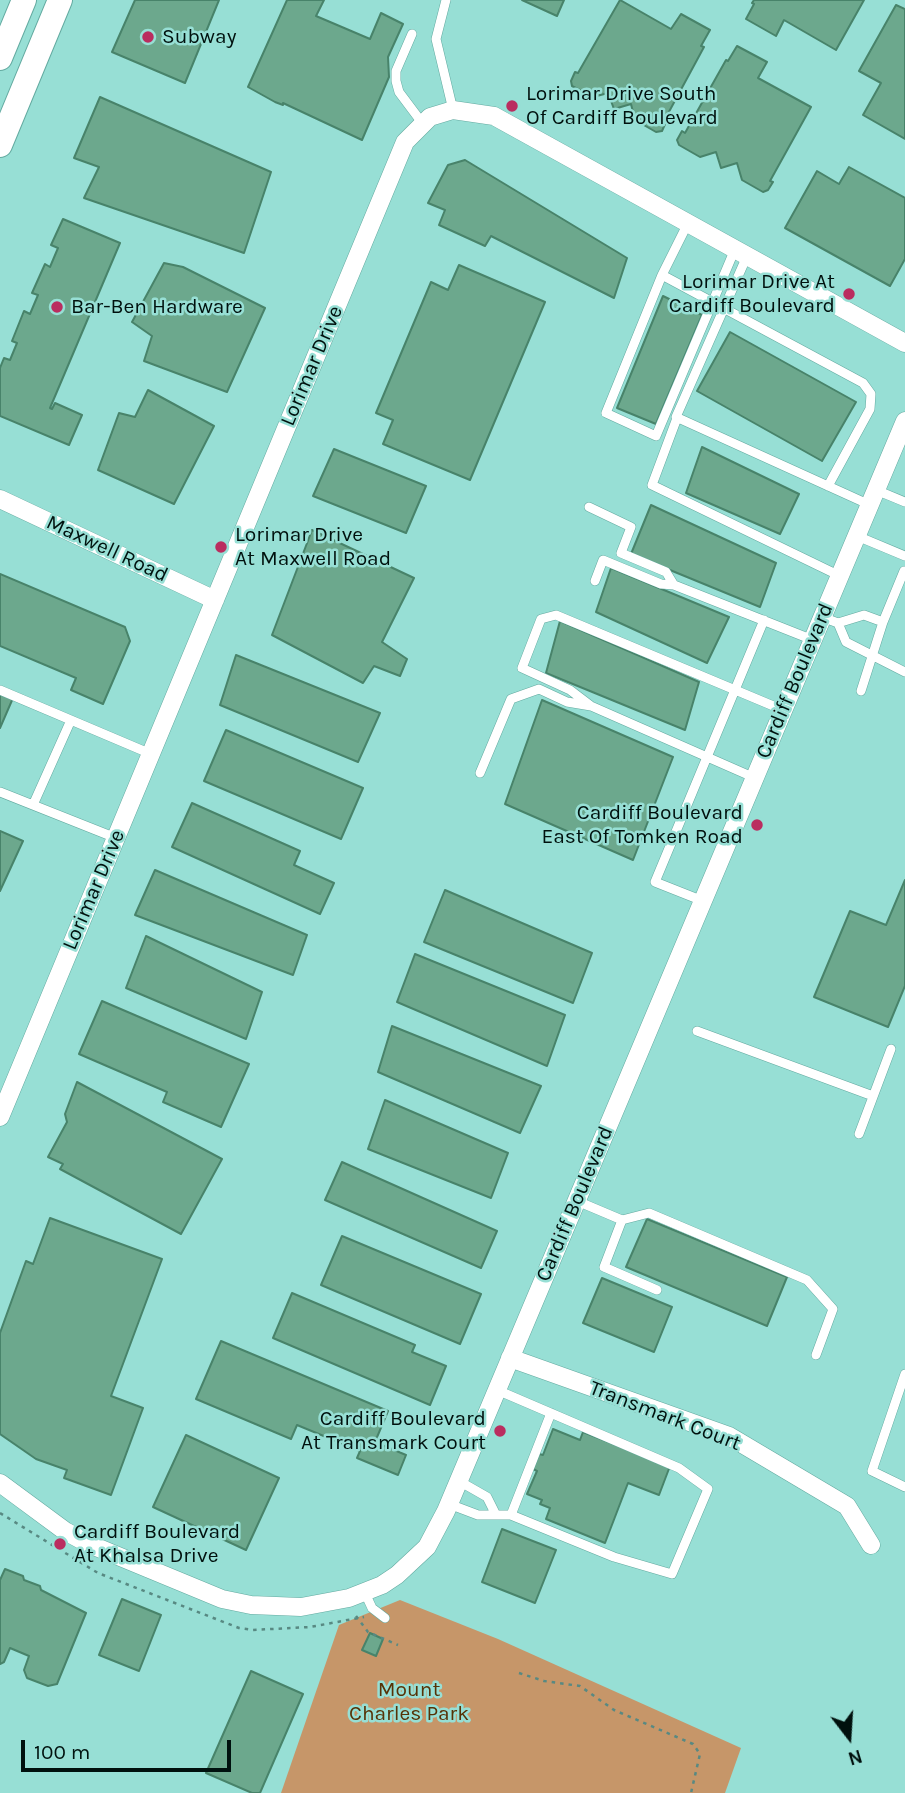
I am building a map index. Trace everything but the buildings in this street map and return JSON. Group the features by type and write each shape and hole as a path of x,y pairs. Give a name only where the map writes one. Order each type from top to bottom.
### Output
{"main road":[{"path":"0,58 24,0"},
{"path":"0,145 60,0"}],"street":[{"name":"Lorimar Drive","path":"0,1117 405,142 430,117 453,110"},
{"path":"453,110 494,116 905,343"},
{"name":"Cardiff Boulevard","path":"0,1483 65,1531 89,1544 222,1599 251,1605 280,1608 321,1604 357,1595 397,1575 413,1562 438,1530 813,640 830,620 840,576 905,421"},
{"name":"Maxwell Road","path":"0,499 215,600"},
{"name":"Transmark Court","path":"510,1358 729,1436 847,1506 872,1545"}],"lane":[{"path":"446,0 436,39 453,110"},
{"path":"412,34 396,71 396,81 399,92 424,124"},
{"path":"688,223 662,275 606,413 656,436 713,302 741,253"},
{"path":"741,253 725,308 677,418 652,485 840,576"},
{"path":"662,275 863,383 871,394 870,409 828,486"},
{"path":"677,418 828,486 905,502"},
{"path":"589,508 631,527 621,553 666,572 674,585"},
{"path":"857,536 905,556"},
{"path":"595,581 603,560 813,640"},
{"path":"861,691 883,622 904,571"},
{"path":"755,778 591,706 570,690 522,668 541,620 556,615 783,710"},
{"path":"883,622 864,615 830,620 846,642 905,672"},
{"path":"703,901 655,881 764,620"},
{"path":"0,690 151,754"},
{"path":"480,773 510,699 539,690 567,702 591,706"},
{"path":"33,805 71,720"},
{"path":"0,792 116,838"},
{"path":"697,1031 873,1096"},
{"path":"859,1134 891,1049"},
{"path":"577,1201 622,1220 649,1213 807,1280 833,1309 816,1355"},
{"path":"622,1220 604,1267 657,1290"},
{"path":"905,1374 872,1471 905,1487"},
{"path":"449,1504 478,1515 511,1515 614,1557 672,1574 708,1489 679,1468 497,1390"},
{"path":"511,1515 551,1413"},
{"path":"459,1480 487,1497 496,1515"},
{"path":"357,1595 385,1618"}],"path":[{"path":"0,1513 98,1573 239,1628 310,1627 356,1616 385,1618"},
{"path":"357,1595 356,1616 368,1632 398,1645"},
{"path":"519,1673 544,1681 580,1686 614,1710 693,1744 700,1754 691,1793"}],"green space":[{"name":"Mount Charles Park","path":"400,1600 498,1639 741,1748 725,1793 281,1793 339,1625"}],"place":[{"name":"Subway","path":"148,37"},
{"name":"Lorimar Drive South Of Cardiff Boulevard","path":"512,106"},
{"name":"Lorimar Drive At Cardiff Boulevard","path":"849,294"},
{"name":"Bar-Ben Hardware","path":"57,307"},
{"name":"Lorimar Drive At Maxwell Road","path":"221,547"},
{"name":"Cardiff Boulevard East Of Tomken Road","path":"757,825"},
{"name":"Cardiff Boulevard At Transmark Court","path":"500,1431"},
{"name":"Cardiff Boulevard At Khalsa Drive","path":"60,1544"}]}
